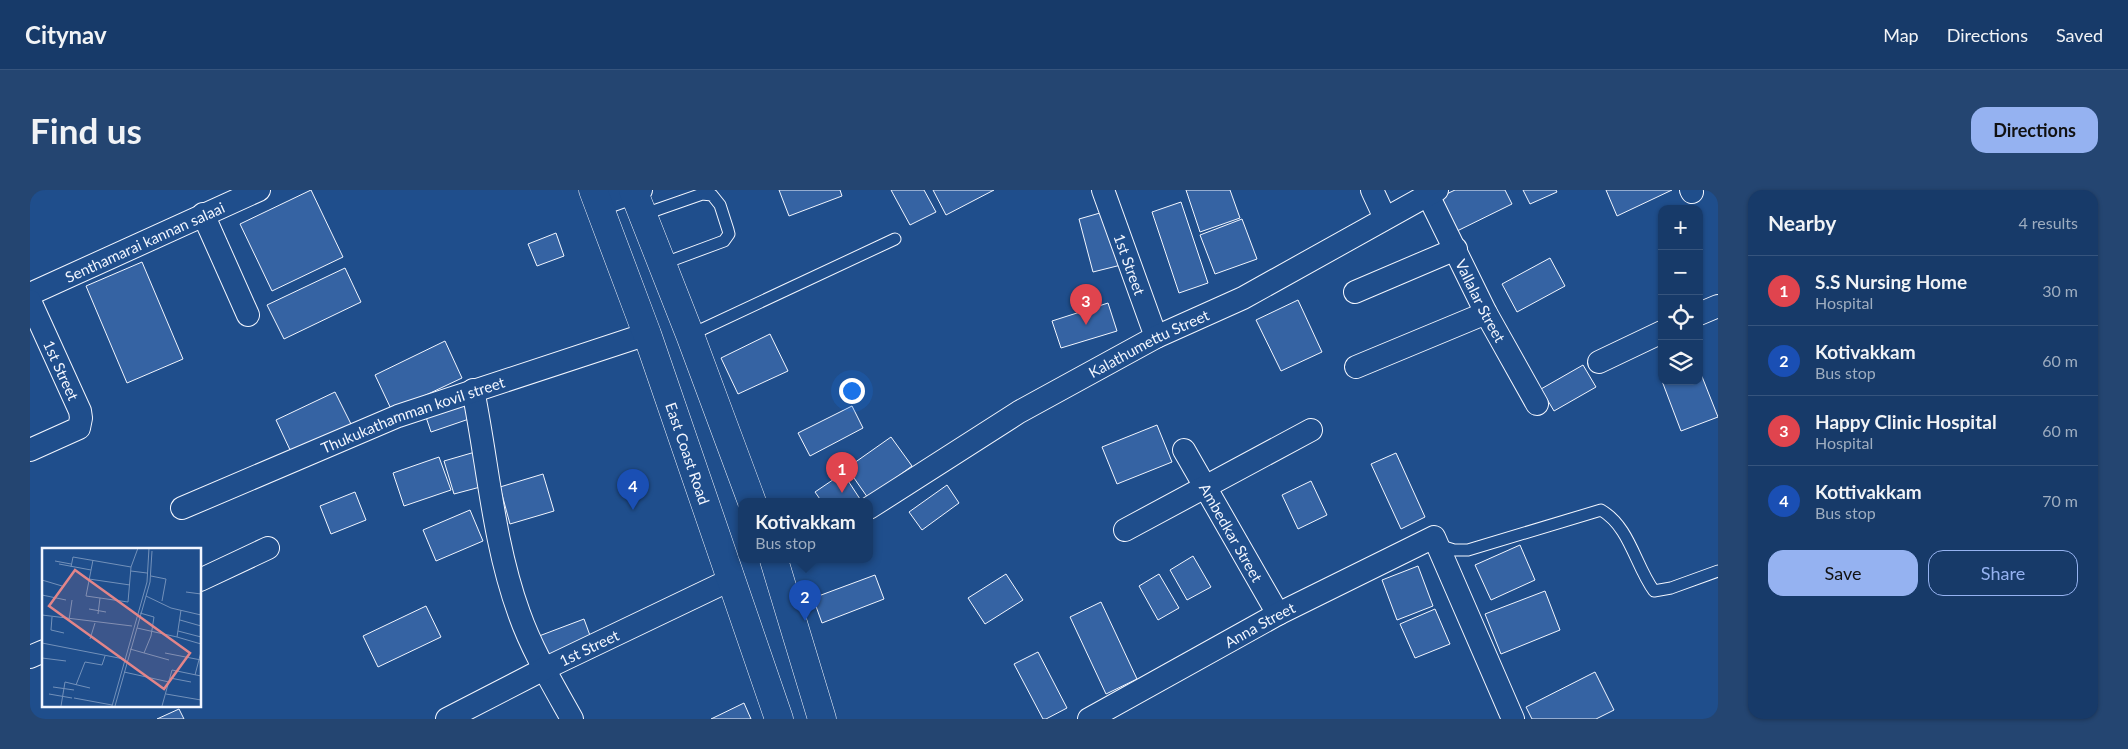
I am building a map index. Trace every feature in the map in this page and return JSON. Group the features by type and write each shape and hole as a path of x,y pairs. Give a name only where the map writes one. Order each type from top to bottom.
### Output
{"main road":[{"path":"638,197 751,498"},
{"name":"East Coast Road","path":"596,198 647,334 779,719"},
{"path":"779,563 822,719"}],"street":[{"name":"Senthamarai kannan salaai","path":"30,294 259,190"},
{"name":"1st Street","path":"1103,190 1156,337"},
{"path":"1372,190 1385,218"},
{"name":"Kalathumettu Street","path":"873,505 1019,412 1156,337 1243,298 1432,192"},
{"name":"Vallalar Street","path":"1432,192 1486,313 1537,404"},
{"path":"596,198 638,197"},
{"path":"203,214 248,315"},
{"path":"1355,292 1456,249"},
{"name":"1st Street","path":"30,301 39,342 80,411 81,418 79,428 30,450"},
{"path":"1703,312 1718,306"},
{"path":"1356,367 1486,313"},
{"name":"Thukukathamman kovil street","path":"182,508 398,416 472,390 647,334"},
{"path":"1599,362 1658,334"},
{"path":"472,390 483,437 498,538 519,613 544,669 572,719"},
{"path":"1124,530 1311,430"},
{"name":"Ambedkar Street","path":"1184,450 1278,614"},
{"path":"1436,541 1513,719"},
{"name":"Anna Street","path":"1089,719 1278,614 1436,541"},
{"path":"201,580 268,548"},
{"name":"1st Street","path":"447,719 544,669 732,579"},
{"path":"30,657 42,652"}],"lane":[{"path":"638,197 702,194 712,195 720,205 729,234 724,241 662,264"},
{"path":"690,335 894,239"},
{"path":"1436,541 1454,550 1468,550 1601,510 1611,516 1624,533 1654,591 1671,588 1718,570"}],"building":[{"path":"311,190 343,257 272,291 240,224"},
{"path":"779,190 840,190 842,196 789,216"},
{"path":"891,190 924,190 936,212 910,225"},
{"path":"933,190 994,190 946,215"},
{"path":"1186,190 1230,190 1240,218 1200,232"},
{"path":"1455,190 1505,190 1512,204 1453,233 1436,199"},
{"path":"1523,190 1556,190 1557,192 1530,204"},
{"path":"1606,190 1672,190 1617,216"},
{"path":"1181,202 1208,283 1179,293 1152,212"},
{"path":"1107,211 1121,265 1093,272 1079,219"},
{"path":"1242,219 1257,259 1215,274 1200,235"},
{"path":"556,233 564,256 537,266 528,244"},
{"path":"1550,258 1565,286 1517,312 1502,284"},
{"path":"142,262 183,359 127,383 86,286"},
{"path":"345,268 361,302 284,339 267,305"},
{"path":"1298,300 1322,352 1281,371 1256,320"},
{"path":"1108,303 1117,331 1061,348 1052,321"},
{"path":"770,334 788,371 738,394 721,358"},
{"path":"445,341 462,378 392,411 375,375"},
{"path":"1583,365 1596,387 1554,411 1541,389"},
{"path":"1703,379 1718,417 1681,431 1664,385 1703,385"},
{"path":"335,392 351,424 291,452 276,420"},
{"path":"463,401 469,419 431,432 425,414"},
{"path":"852,406 863,428 810,456 798,433"},
{"path":"1157,425 1172,462 1117,484 1102,447"},
{"path":"891,437 912,466 868,498 847,468"},
{"path":"475,452 484,486 454,494 444,461"},
{"path":"1396,453 1425,517 1401,529 1371,464"},
{"path":"439,457 451,490 404,506 393,473"},
{"path":"843,473 859,498 819,498 815,492"},
{"path":"543,474 554,511 510,524 500,487"},
{"path":"1311,481 1327,515 1298,529 1282,495"},
{"path":"947,485 959,503 922,530 909,512"},
{"path":"355,492 366,520 331,534 320,506"},
{"path":"470,510 483,541 436,561 423,530"},
{"path":"1520,545 1535,580 1491,600 1475,565"},
{"path":"1193,556 1211,587 1187,600 1170,570"},
{"path":"1418,566 1433,606 1397,620 1382,580"},
{"path":"1006,574 1023,600 985,624 968,598"},
{"path":"1159,574 1179,608 1158,620 1139,586"},
{"path":"875,575 884,599 822,623 813,598"},
{"path":"1545,591 1560,630 1501,654 1485,614"},
{"path":"1101,602 1137,679 1106,694 1070,617"},
{"path":"426,606 441,637 378,667 363,636"},
{"path":"1435,609 1450,644 1415,658 1400,624"},
{"path":"584,619 592,641 548,659 539,636"},
{"path":"1038,652 1067,708 1046,719 1043,719 1014,664"},
{"path":"1595,672 1614,710 1596,719 1532,719 1526,707"},
{"path":"744,703 751,719 711,719"},
{"path":"179,709 184,719 157,719"}],"place":[{"name":"Happy Clinic Hospital","path":"1086,325"},
{"name":"S.S Nursing Home","path":"842,493"},
{"name":"Kottivakkam","path":"633,510"},
{"name":"Kotivakkam","path":"805,621"}]}
